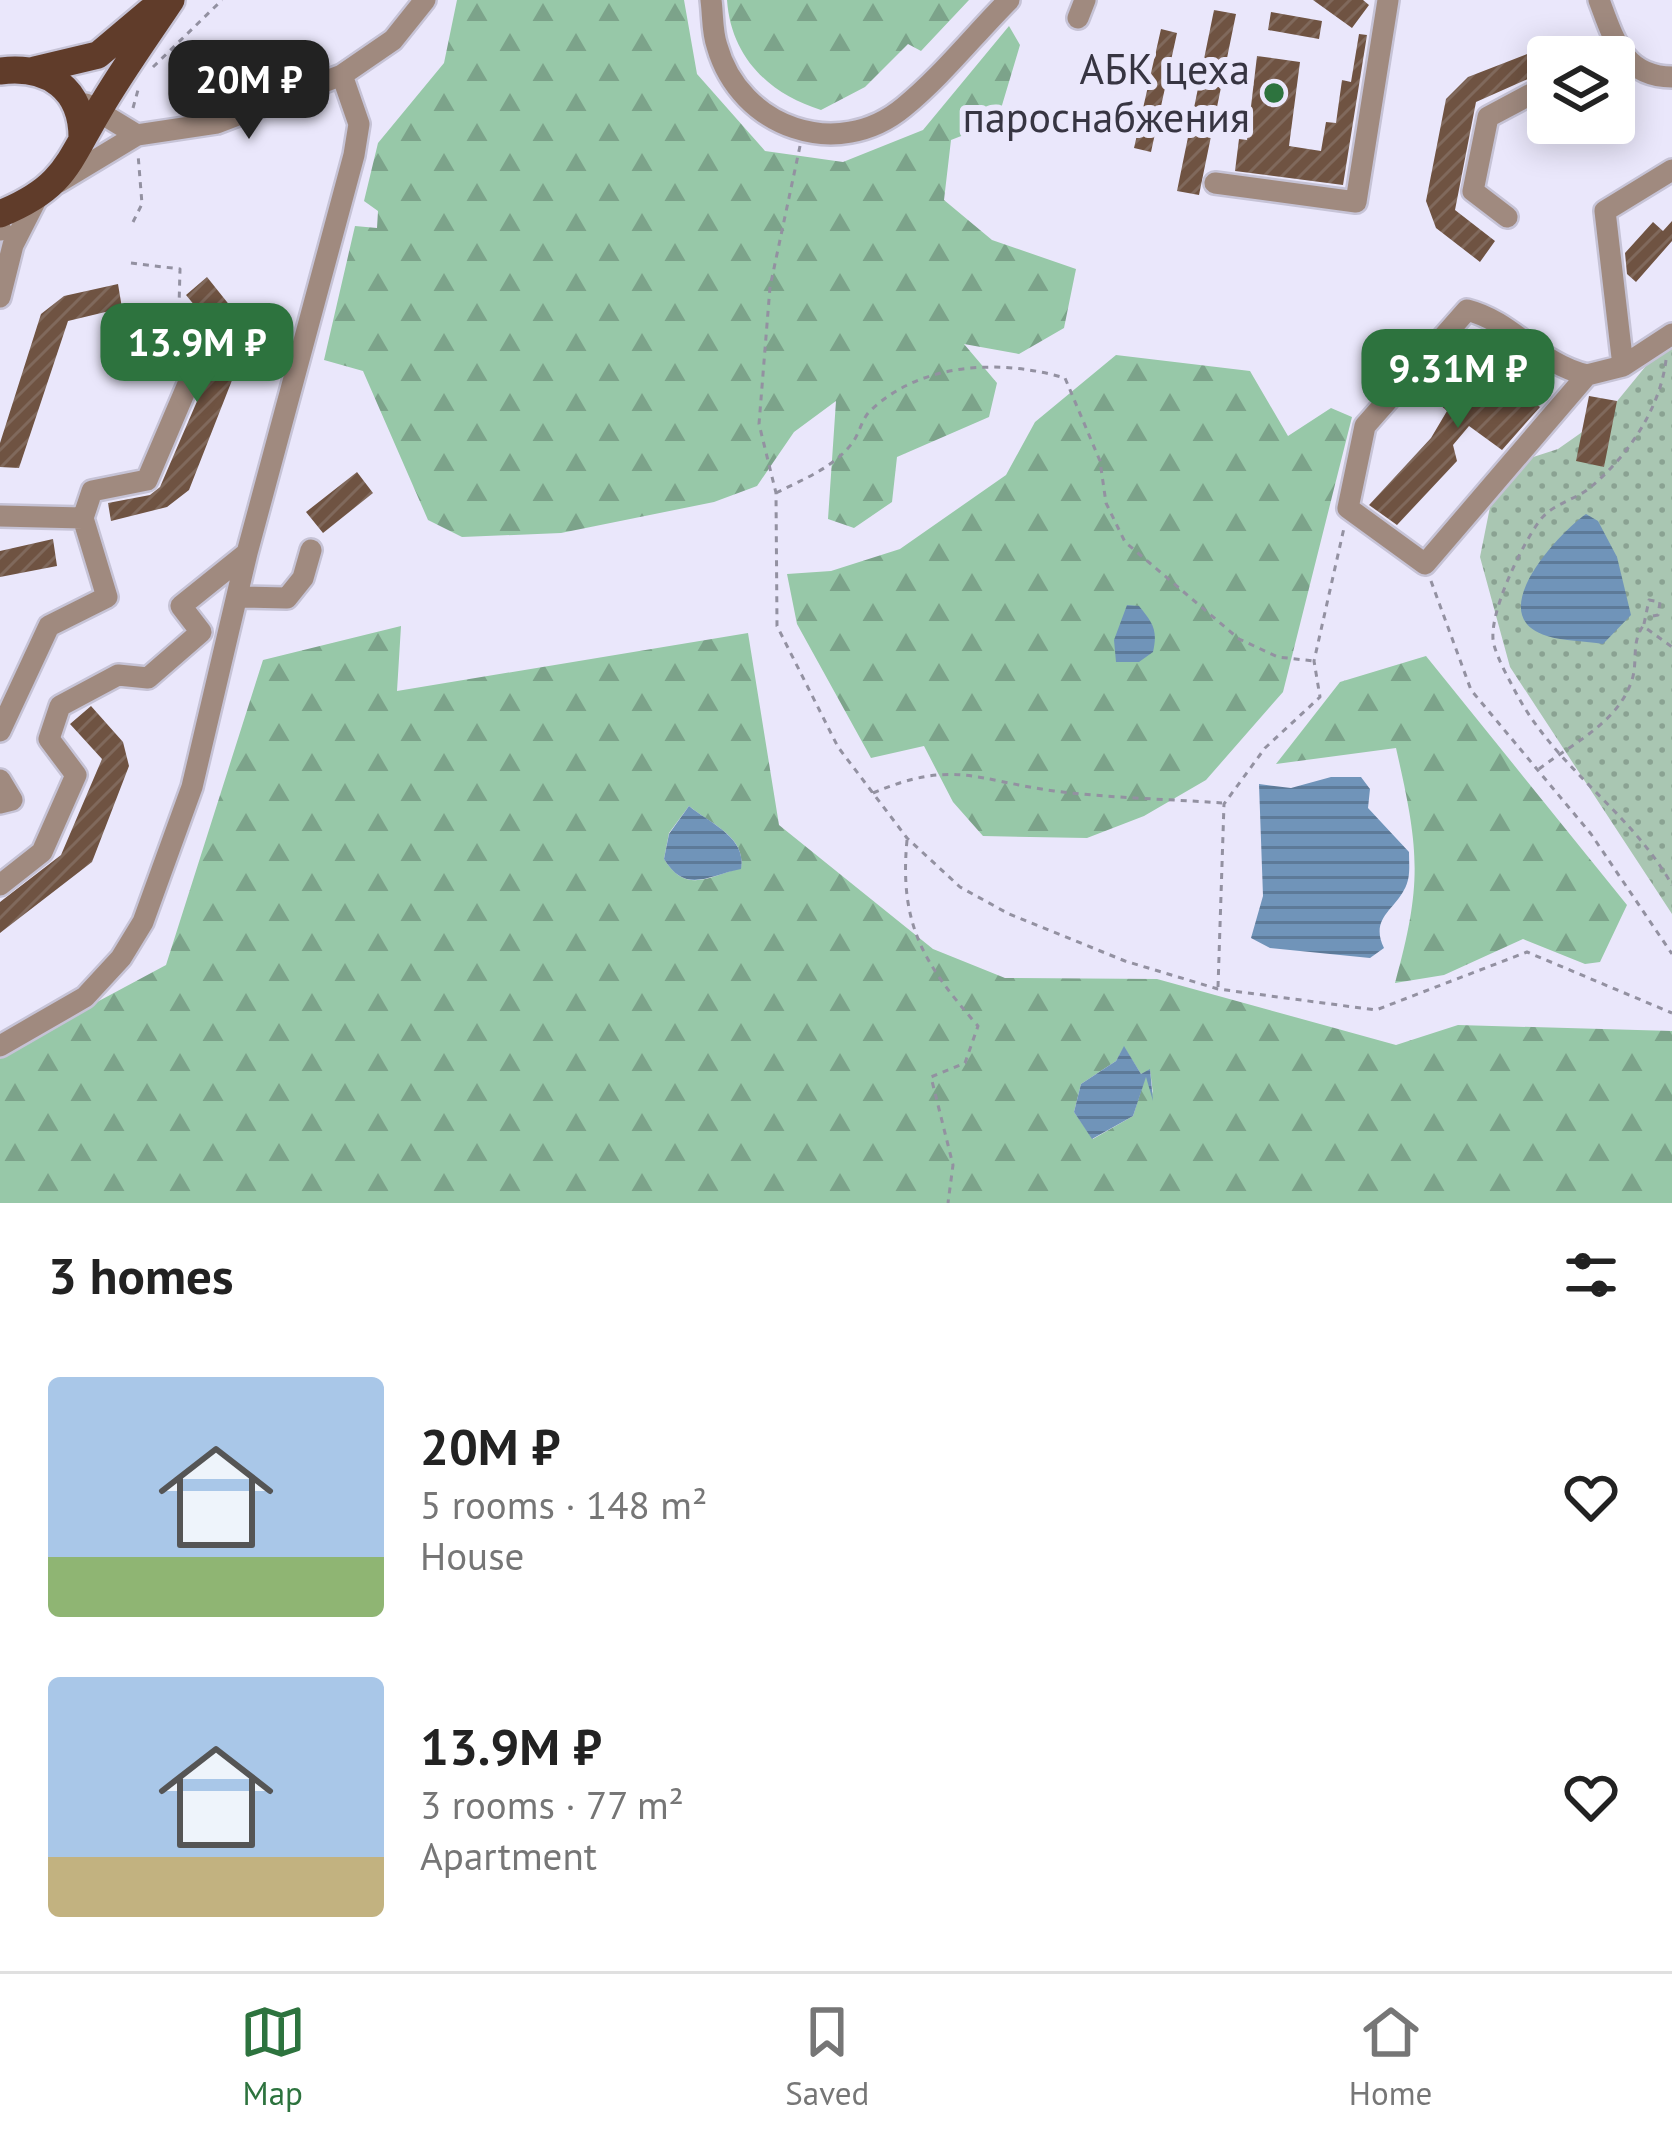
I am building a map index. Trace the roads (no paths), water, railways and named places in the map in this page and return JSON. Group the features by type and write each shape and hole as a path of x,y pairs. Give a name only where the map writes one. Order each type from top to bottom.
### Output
{"main road":[{"path":"0,71 35,70 98,55 160,0"},
{"path":"0,214 45,192 82,145 98,111 171,0"},
{"path":"35,70 71,94 81,117 82,145"}],"street":[{"path":"0,297 3,233 45,192 136,134 217,123 342,75 393,40 425,0"},
{"path":"711,0 717,47 731,76 775,122 803,133 856,132 904,108 1009,0"},
{"path":"1216,183 1356,202 1388,0"},
{"path":"1599,0 1606,36"},
{"path":"1635,69 1650,78 1672,77"},
{"path":"0,1046 85,997 121,958 143,922 192,787 247,553 354,155 359,124 342,75"},
{"path":"71,94 136,134"},
{"path":"1508,218 1474,191 1488,117 1527,97"},
{"path":"1623,366 1605,211 1672,170"},
{"path":"1587,375 1425,564 1348,508 1365,426 1467,310 1501,323 1548,361 1587,375 1623,366 1670,336"},
{"path":"0,731 49,626 107,597 83,518 92,491 147,480 203,349 179,324"},
{"path":"0,516 83,518"},
{"path":"238,597 287,598 303,578 311,550"},
{"path":"0,885 42,852 76,775 49,739 60,706 118,675 148,678 171,664 200,632 181,606 247,553"},
{"path":"0,780 12,800 0,802"}],"water":[{"path":"1586,514 1598,521 1617,557 1631,615 1603,644 1547,636 1528,626 1521,611 1532,574"},
{"path":"1127,605 1139,606 1154,632 1153,652 1139,662 1116,662 1114,640"},
{"path":"1331,777 1361,777 1370,789 1368,808 1409,852 1406,885 1381,922 1384,948 1370,958 1270,948 1251,938 1263,896 1259,784 1291,788"},
{"path":"689,806 732,839 741,869 699,880 672,870 664,859 669,834"},
{"path":"1124,1046 1141,1074 1150,1069 1153,1101 1146,1077 1133,1116 1092,1139 1074,1112 1081,1084 1116,1061"}],"place":[{"name":"АБК цеха пароснабжения","path":"1274,93"}]}
